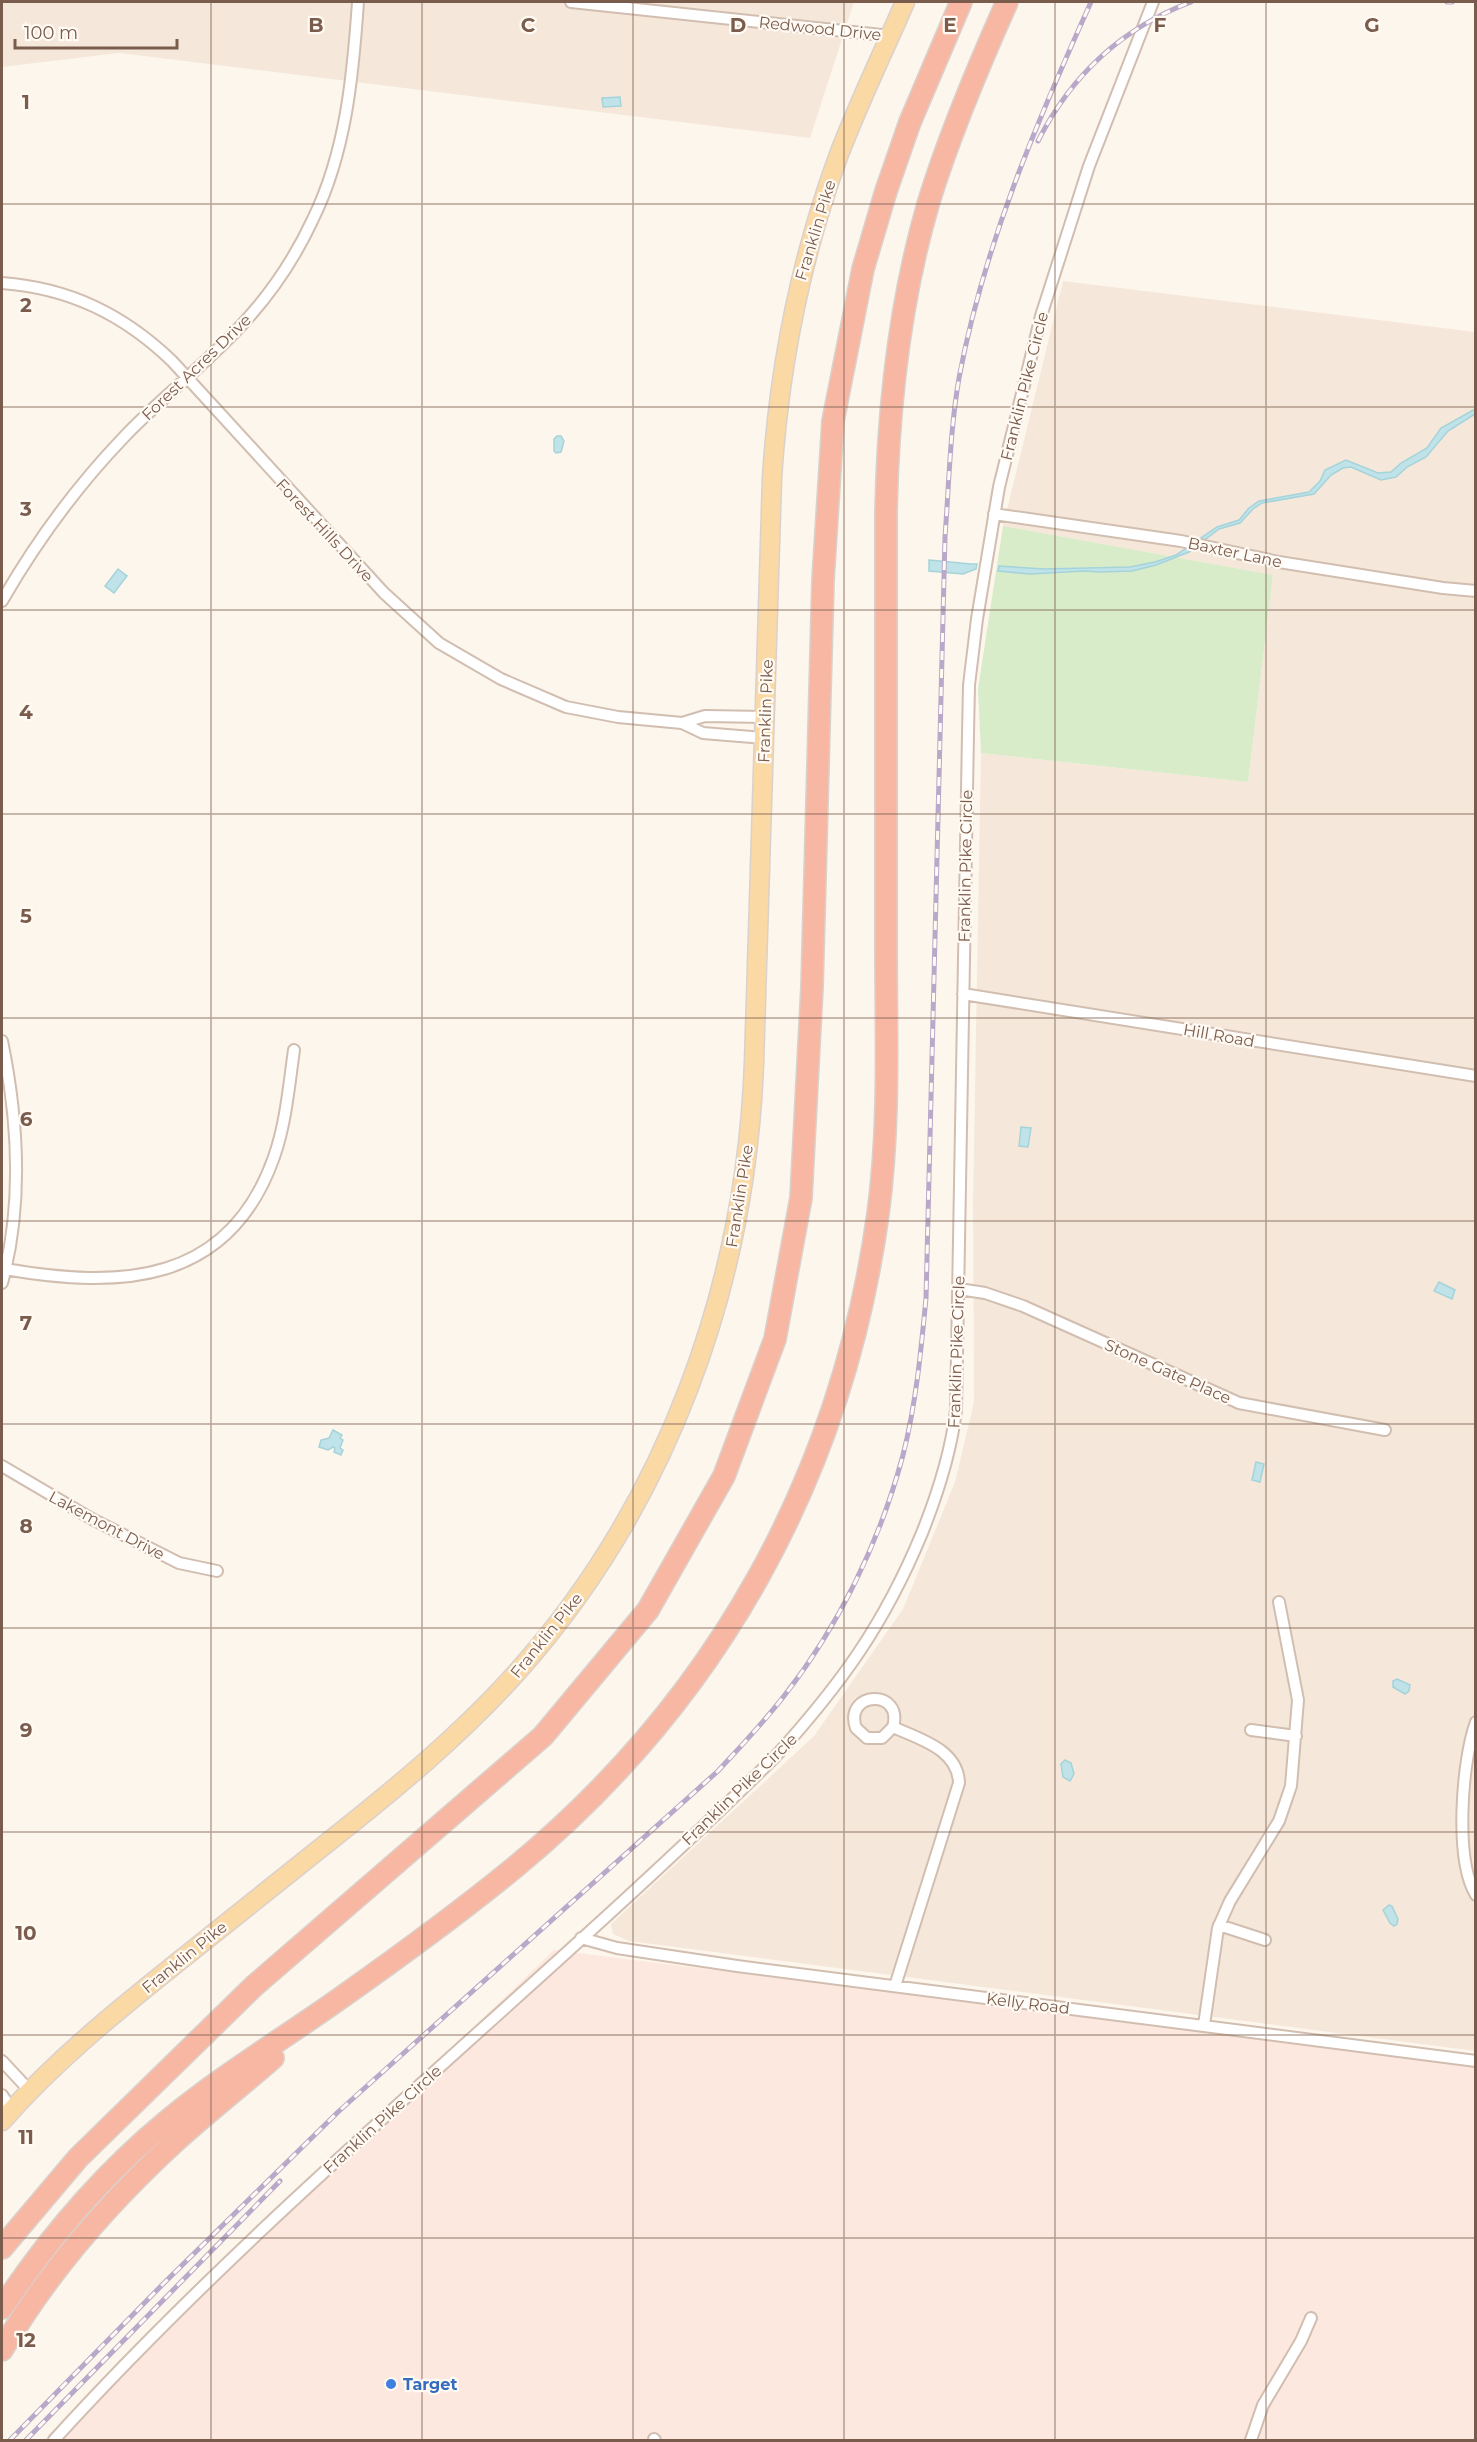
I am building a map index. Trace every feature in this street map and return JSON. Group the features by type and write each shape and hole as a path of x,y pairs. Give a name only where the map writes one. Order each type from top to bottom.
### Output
{"highway":[{"path":"2,2248 78,2158 254,1986 543,1736 648,1610 724,1476 774,1339 801,1198 812,975 823,580 833,421 863,269 886,191 910,122 962,2"},
{"path":"2,2308 59,2231 104,2180 146,2139 231,2073 344,1996 500,1879 589,1802 656,1729 714,1651 755,1585 807,1479 838,1397 856,1330 872,1254 884,1147 886,513 890,414 896,357 912,270 934,185 963,103 1006,2"},
{"path":"2,2350 47,2281 109,2207 180,2137 344,1996"}],"main road":[{"name":"Franklin Pike","path":"5,2108 30,2091 109,2018 385,1796 470,1721 520,1669 560,1619 615,1540 643,1490 682,1406 707,1338 729,1260 742,1193 754,1071 774,446 789,328 807,253 832,174 905,2"}],"street":[{"name":"Forest Acres Drive","path":"2,601 45,534 95,469 143,418 216,351 259,305 285,268 314,217 332,172 344,124 358,2"},
{"name":"Redwood Drive","path":"571,2 891,36"},
{"name":"Franklin Pike Circle","path":"54,2440 103,2386 219,2269 775,1757 838,1684 876,1629 905,1573 942,1480 950,1447 956,1400 969,685 994,514 1024,382 1057,260 1089,166 1153,2"},
{"name":"Forest Hills Drive","path":"2,283 59,293 103,310 139,331 187,377 384,593 439,643 501,679 566,706 611,716 682,723 704,734 764,738"},
{"name":"Baxter Lane","path":"994,514 1190,543 1279,562 1443,588 1476,591"},
{"name":"Forest Hills Drive","path":"682,723 705,716 765,717"},
{"name":"Hill Road","path":"963,994 1476,1076"},
{"path":"2,1041 12,1108 16,1162 14,1205 2,1283"},
{"path":"5,1269 68,1278 127,1278 171,1268 216,1243 229,1232 248,1207 270,1167 286,1108 294,1050"},
{"name":"Stone Gate Place","path":"959,1289 985,1293 1023,1305 1239,1403 1385,1430"},
{"name":"Lakemont Drive","path":"2,1466 92,1520 179,1563 217,1571"},
{"path":"1204,2025 1214,1945 1219,1925 1230,1901 1284,1812 1292,1778 1296,1736 1296,1685 1280,1602"},
{"path":"1476,1722 1470,1744 1462,1834 1466,1870 1476,1895"},
{"path":"893,1727 948,1756 956,1769 959,1783 895,1986"},
{"path":"1251,1730 1296,1736"},
{"path":"1219,1925 1265,1940"},
{"name":"Kelly Road","path":"581,1938 617,1948 1476,2061"},
{"path":"2,2061 30,2091"},
{"path":"1251,2440 1263,2405 1301,2341 1311,2318"}],"shaded area":[{"path":"2,2 854,2 810,138 119,53 2,67"},
{"path":"1063,281 1475,332 1475,2051 629,1941 613,1934 611,1924 814,1736 903,1609 955,1482 974,1402 973,1201 981,753 1248,782 1273,575 1003,526"},
{"path":"554,1950 1475,2065 1475,2440 44,2440"}],"green space":[{"path":"1003,526 1273,575 1248,782 981,753 978,689"}],"water":[{"path":"620,97 621,106 603,107 602,98"},
{"path":"1475,409 1475,414 1448,431 1426,457 1407,467 1396,477 1381,480 1351,467 1343,468 1331,475 1314,494 1262,503 1240,523 1219,529 1189,552 1156,565 1132,571 1030,574 998,571 999,566 1044,569 1130,567 1176,555 1217,527 1239,520 1249,508 1259,501 1309,492 1320,481 1325,470 1346,460 1378,473 1391,472 1401,463 1427,448 1441,428"},
{"path":"561,436 564,441 561,452 556,453 554,439"},
{"path":"929,560 977,564 976,569 963,574 929,571"},
{"path":"118,569 127,576 114,593 105,586"},
{"path":"1021,1127 1031,1128 1028,1147 1019,1146"},
{"path":"1439,1282 1455,1290 1452,1299 1434,1291"},
{"path":"333,1430 342,1435 340,1438 343,1440 340,1448 343,1450 341,1455 334,1452 333,1447 328,1450 319,1447 321,1440 329,1438"},
{"path":"1256,1462 1264,1464 1260,1482 1252,1480"},
{"path":"1397,1679 1410,1685 1409,1691 1405,1694 1393,1687 1393,1681"},
{"path":"1065,1760 1071,1763 1074,1774 1070,1781 1063,1777 1061,1764"},
{"path":"1389,1905 1392,1906 1398,1919 1394,1926 1383,1910"}],"railway":[{"path":"10,2440 163,2284 338,2112 718,1771 768,1715 804,1669 840,1612 870,1551 894,1487 908,1436 918,1377 926,1298 945,537 956,398 982,280 997,233 1032,140 1091,2"},
{"path":"1038,141 1066,96 1101,57 1121,40 1143,26 1191,2"},
{"path":"1447,2 1452,2"},
{"path":"26,2440 280,2181"}],"place":[{"name":"Target","path":"391,2384"}]}
